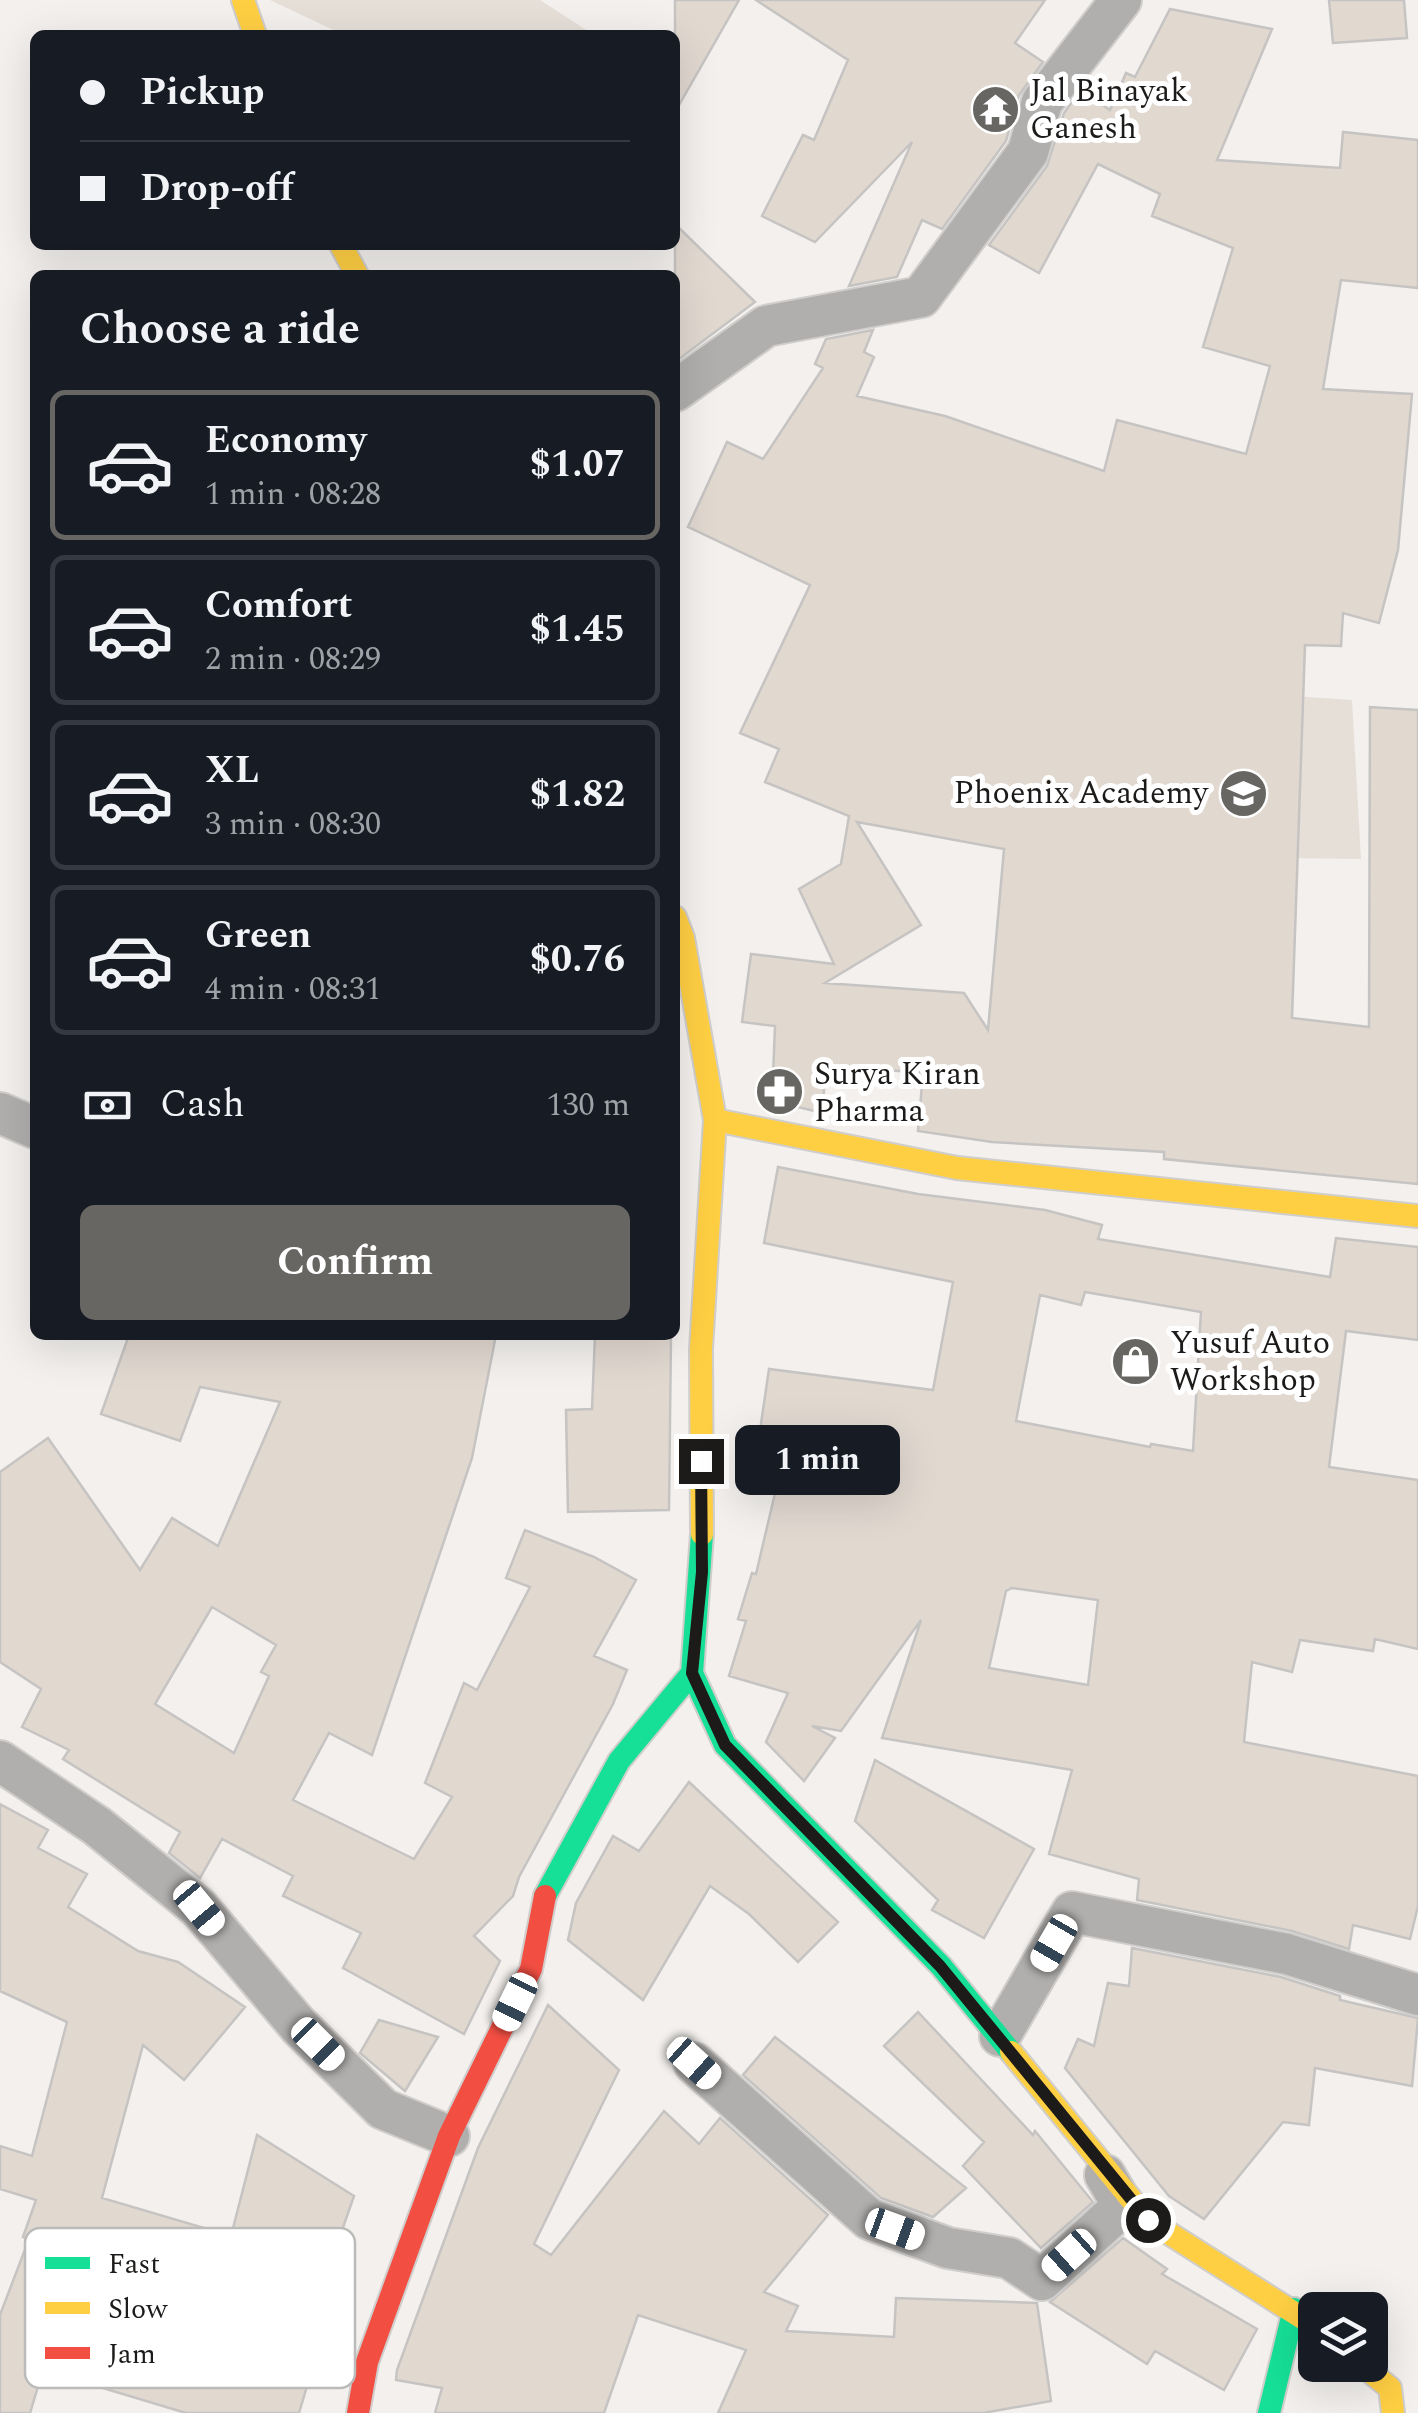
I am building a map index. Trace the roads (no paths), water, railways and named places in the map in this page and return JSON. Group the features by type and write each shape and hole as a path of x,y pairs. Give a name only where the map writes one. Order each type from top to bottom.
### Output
{"main road":[{"path":"244,0 253,30"},
{"path":"680,930 714,1120 692,1212 701,1349 702,1572 692,1673 725,1745 940,1966 1148,2220 1298,2312"},
{"path":"714,1120 816,1144 992,1173 1276,1196 1418,1216"},
{"path":"358,2413 367,2362 450,2136 531,1969 546,1892 619,1761 692,1673"},
{"path":"1269,2413 1294,2309"},
{"path":"1383,2382 1390,2388 1418,2386"},
{"path":"1390,2388 1393,2413"}],"street":[{"path":"680,387 766,326 921,298 1028,152 1042,102 1120,0"},
{"path":"0,1113 30,1126"},
{"path":"0,1761 97,1826 199,1908 298,2025 383,2109 450,2136"},
{"path":"1000,2036 1072,1912 1287,1954 1418,1995"},
{"path":"694,2063 869,2219 948,2248 1009,2258 1042,2280 1123,2206 1098,2163"}],"place":[{"name":"Jal Binayak Ganesh","path":"995,109"},
{"name":"Phoenix Academy","path":"1243,793"},
{"name":"Surya Kiran Pharma","path":"779,1092"},
{"name":"Yusuf Auto Workshop","path":"1135,1361"}]}
